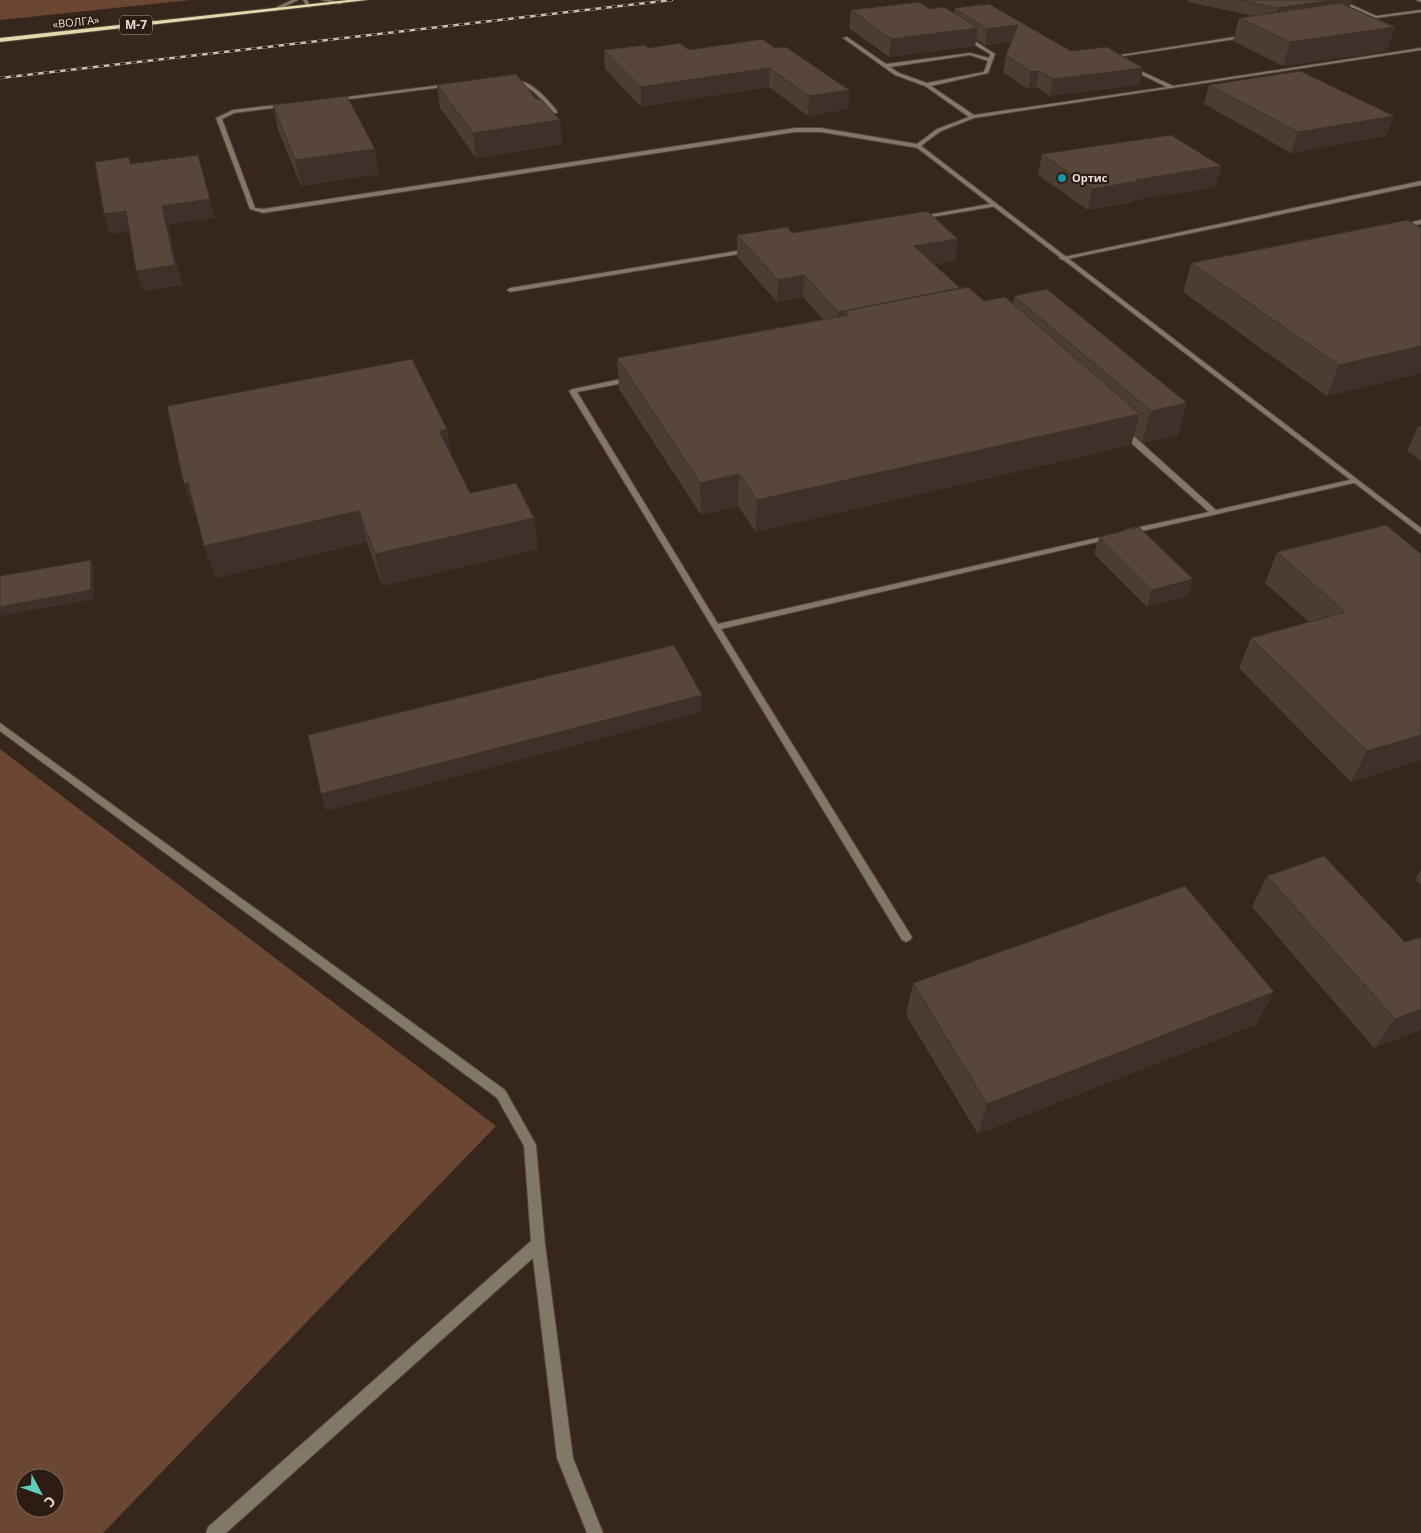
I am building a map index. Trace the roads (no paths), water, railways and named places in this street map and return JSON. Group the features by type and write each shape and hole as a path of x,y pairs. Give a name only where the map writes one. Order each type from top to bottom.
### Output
{"highway":[{"name":"«ВОЛГА»","path":"0,40 273,10 307,3 364,0"}],"street":[{"path":"273,10 296,0"},
{"path":"323,0 340,2"},
{"path":"1337,0 1375,17"},
{"path":"1355,20 1421,11"},
{"path":"927,85 986,73 994,54 960,33"},
{"path":"1117,60 1109,56 1257,34"},
{"path":"845,38 897,74 927,85 973,117"},
{"path":"918,146 939,130 973,117 1172,88 1421,48"},
{"path":"885,66 970,54 991,60"},
{"path":"1125,64 1172,88"},
{"path":"497,79 517,79 529,83 555,112"},
{"path":"331,100 458,84"},
{"path":"292,105 233,112 219,118 253,209 262,211 795,130 822,130 918,146 1421,532"},
{"path":"1062,258 1421,183"},
{"path":"912,221 921,217 995,205"},
{"path":"1392,228 1421,222"},
{"path":"510,290 756,250"},
{"path":"640,378 573,391 906,937"},
{"path":"1119,427 1215,512"},
{"path":"716,627 1354,481"},
{"path":"0,726 501,1094 530,1145 538,1244 566,1458 595,1533"},
{"path":"214,1533 538,1244"}],"railway":[{"path":"0,78 672,0"}],"place":[{"name":"Ортис","path":"1062,178"}]}
